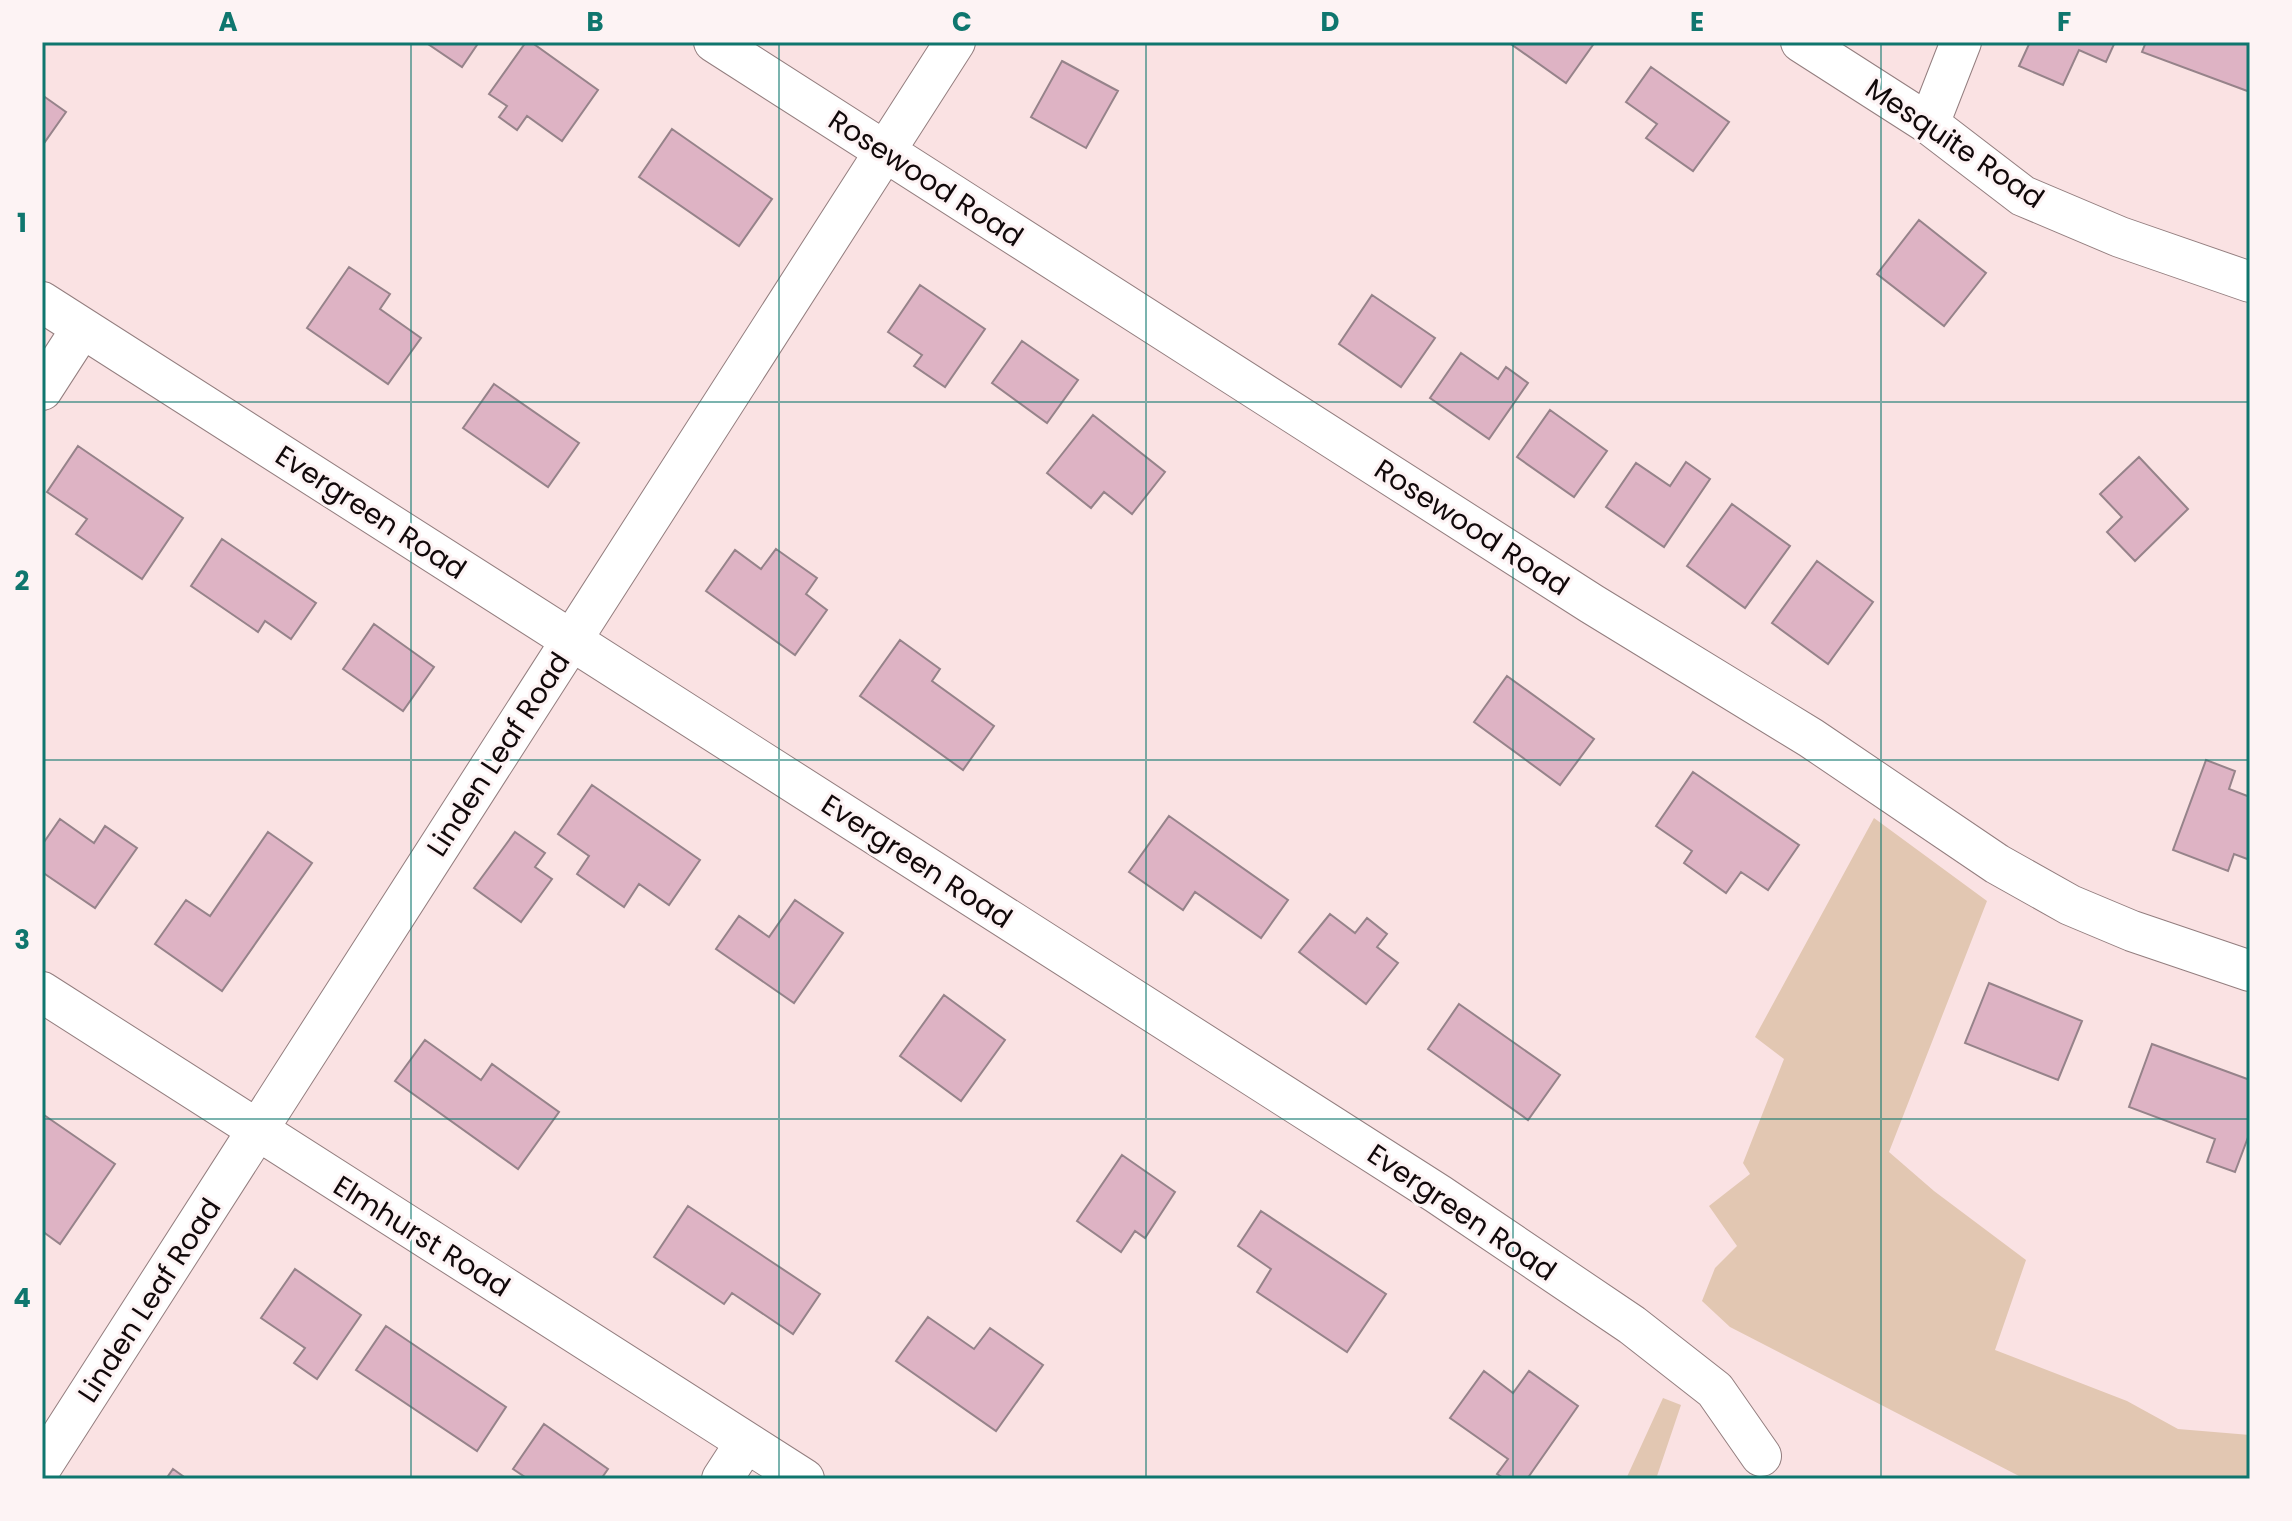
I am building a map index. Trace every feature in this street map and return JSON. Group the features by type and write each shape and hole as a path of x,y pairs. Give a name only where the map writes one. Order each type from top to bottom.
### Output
{"street":[{"name":"Rosewood Road","path":"714,42 1579,596 1811,738 1997,864 2070,905 2120,926 2250,971"},
{"name":"Linden Leaf Road","path":"42,1466 955,42"},
{"name":"Mesquite Road","path":"1801,42 1929,124 2023,196 2120,237 2250,282"},
{"path":"1929,124 1961,42"},
{"name":"Evergreen Road","path":"42,302 1438,1194 1632,1325 1715,1390 1761,1456"},
{"path":"42,390 82,328"},
{"name":"Elmhurst Road","path":"42,992 804,1479"},
{"path":"722,1479 746,1442"}],"shaded area":[{"path":"1874,818 1987,901 1889,1152 1934,1191 2026,1260 1995,1350 2127,1401 2178,1429 2250,1435 2250,1479 2018,1479 2019,1476 1730,1327 1702,1301 1715,1268 1737,1246 1709,1206 1750,1174 1743,1163 1784,1059 1755,1037"},
{"path":"1663,1398 1681,1405 1656,1479 1626,1479"}],"building":[{"path":"425,42 479,42 462,67"},
{"path":"526,42 531,42 598,90 562,141 527,116 517,130 499,117 507,106 489,94"},
{"path":"1508,42 1595,42 1566,83"},
{"path":"2030,42 2115,42 2106,62 2079,50 2063,85 2019,66"},
{"path":"2146,42 2250,42 2250,92 2142,52"},
{"path":"1062,61 1118,91 1086,148 1031,117"},
{"path":"1651,67 1729,122 1693,171 1646,138 1657,124 1626,102"},
{"path":"42,95 66,112 42,146"},
{"path":"672,129 772,199 739,246 639,177"},
{"path":"1919,220 1986,273 1944,326 1877,274"},
{"path":"349,267 390,294 380,309 421,338 388,384 307,328"},
{"path":"920,285 985,329 945,387 914,366 922,355 888,332"},
{"path":"1372,295 1435,338 1401,387 1339,344"},
{"path":"1022,341 1078,380 1047,423 992,383"},
{"path":"1461,353 1498,379 1506,367 1528,383 1489,439 1430,398"},
{"path":"494,384 579,443 548,487 463,428"},
{"path":"1550,410 1607,451 1574,497 1517,457"},
{"path":"1093,415 1165,472 1132,514 1104,492 1091,508 1047,473"},
{"path":"78,446 183,518 142,579 76,534 87,519 47,492"},
{"path":"2139,457 2188,509 2135,561 2107,532 2122,517 2100,494"},
{"path":"1686,462 1710,479 1664,547 1606,507 1636,463 1670,486"},
{"path":"1732,504 1790,546 1745,608 1687,566"},
{"path":"222,539 316,603 291,639 265,621 258,632 191,586"},
{"path":"776,549 817,578 806,594 827,610 795,655 706,591 735,550 761,569"},
{"path":"1817,561 1873,602 1828,664 1772,623"},
{"path":"374,624 434,667 403,711 343,669"},
{"path":"900,640 940,669 932,681 994,726 963,770 860,696"},
{"path":"1507,676 1594,739 1560,785 1474,722"},
{"path":"2206,760 2235,771 2229,789 2250,797 2250,860 2234,854 2228,871 2173,850"},
{"path":"1693,772 1799,845 1768,890 1741,872 1726,893 1684,863 1692,851 1656,826"},
{"path":"592,785 700,860 669,905 639,884 624,907 577,874 589,856 558,834"},
{"path":"1169,816 1288,900 1261,938 1195,892 1183,910 1129,872"},
{"path":"60,819 94,843 105,826 137,848 95,908 42,872 42,845"},
{"path":"268,832 312,863 222,991 155,944 186,900 210,916"},
{"path":"515,832 545,853 535,867 552,879 521,922 474,888"},
{"path":"795,900 843,933 794,1003 716,949 739,916 769,937"},
{"path":"1330,914 1355,933 1367,918 1387,934 1377,947 1398,963 1366,1004 1299,952"},
{"path":"1989,983 2082,1021 2058,1080 1965,1043"},
{"path":"944,995 1005,1040 961,1101 900,1056"},
{"path":"1459,1004 1560,1075 1528,1120 1428,1049"},
{"path":"425,1040 481,1080 492,1064 559,1112 518,1169 395,1081"},
{"path":"2152,1044 2250,1080 2250,1132 2235,1172 2207,1162 2215,1139 2129,1107"},
{"path":"44,1115 115,1164 60,1244 42,1231"},
{"path":"1122,1155 1175,1192 1145,1238 1135,1231 1121,1252 1077,1221"},
{"path":"688,1206 820,1294 793,1334 732,1293 724,1304 654,1257"},
{"path":"1261,1211 1386,1294 1347,1352 1257,1292 1271,1269 1238,1246"},
{"path":"295,1269 361,1315 317,1379 294,1363 305,1348 261,1318"},
{"path":"928,1317 974,1349 990,1328 1043,1365 996,1431 896,1361"},
{"path":"386,1326 506,1407 477,1451 356,1370"},
{"path":"1484,1371 1513,1393 1529,1371 1578,1406 1527,1479 1505,1479 1497,1474 1508,1459 1450,1418"},
{"path":"544,1424 608,1469 601,1479 528,1479 513,1469"},
{"path":"173,1469 187,1479 166,1479"}]}
